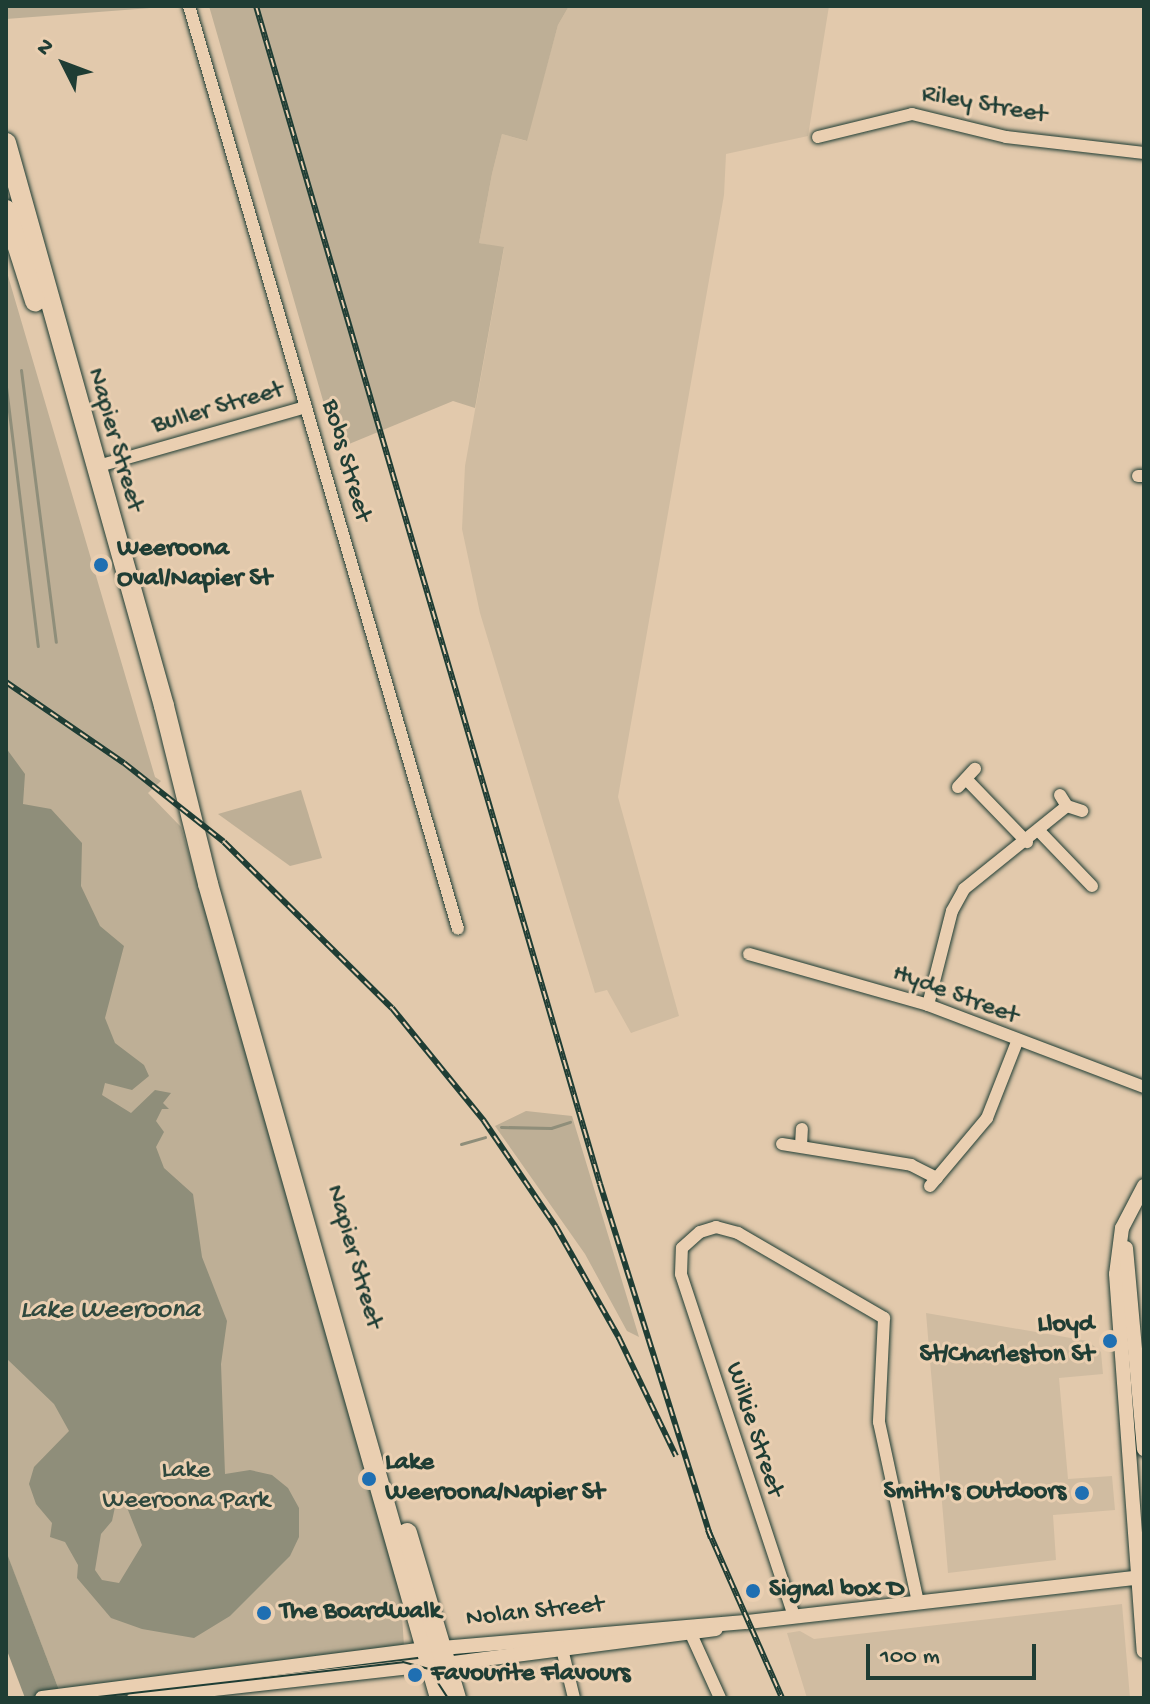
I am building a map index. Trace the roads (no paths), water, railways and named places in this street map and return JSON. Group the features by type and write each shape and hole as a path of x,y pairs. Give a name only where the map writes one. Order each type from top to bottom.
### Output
{"highway":[{"name":"Napier Street","path":"6,143 90,468 148,669 436,1656 456,1698"},
{"name":"Napier Street","path":"6,210 90,468"},
{"name":"Napier Street","path":"436,1656 440,1698"}],"street":[{"name":"Bobs Street","path":"189,6 458,929"},
{"name":"Riley Street","path":"818,137 912,114 1006,137 1105,144 1144,153"},
{"name":"Buller Street","path":"90,468 306,407"},
{"path":"967,779 1027,842"},
{"path":"928,1005 960,896 1040,832 1064,800 1082,811"},
{"path":"1040,832 1092,886"},
{"name":"Hyde Street","path":"749,954 928,1005 1017,1042 1144,1087"},
{"path":"782,1144 911,1165 934,1182 987,1118 1017,1042"},
{"path":"801,1146 802,1129"},
{"path":"1141,1192 1126,1249 1123,1298 1144,1651"},
{"name":"Wilkie Street","path":"794,1616 750,1496 679,1255 700,1232 731,1229 883,1316 879,1422 918,1602"},
{"path":"1123,1298 1144,1296"},
{"path":"1123,1298 1144,1449"},
{"name":"Nolan Street","path":"42,1698 1141,1577"},
{"path":"690,1629 720,1698"},
{"path":"561,1643 574,1698"},
{"name":"Nolan Street","path":"134,1698 436,1656"}],"water":[{"name":"Lake Weeroona","path":"6,748 25,774 23,804 51,809 82,843 81,886 100,926 124,946 105,1018 115,1043 144,1065 149,1076 132,1090 105,1083 102,1095 131,1113 155,1090 171,1093 163,1103 169,1109 162,1109 156,1121 164,1132 156,1147 164,1168 193,1194 202,1257 227,1321 221,1364 225,1474 250,1470 272,1475 288,1488 299,1508 299,1537 290,1556 230,1616 194,1638 142,1629 111,1618 77,1578 78,1565 65,1542 50,1537 52,1523 36,1504 29,1484 34,1467 69,1431 54,1404 6,1358","holes":["126,1505 142,1545 119,1583 102,1580 95,1570 101,1534 112,1521 115,1507"]},
{"path":"6,1551 62,1698 25,1698 6,1648"}],"waterway":[{"path":"21,370 56,642"},
{"path":"6,387 38,646"},
{"path":"501,1127 551,1128 570,1122"},
{"path":"461,1144 485,1137"}],"tram line":[{"path":"89,1698 403,1662 429,1669 448,1698"}],"railway":[{"path":"256,6 600,1184 711,1538"},
{"path":"6,682 124,763 224,842 392,1008 484,1121 556,1227 619,1338 676,1456"},
{"path":"708,1530 782,1698"}],"place":[{"name":"Weeroona Oval/Napier St","path":"101,565"},
{"name":"Lloyd St/Charleston St","path":"1110,1341"},
{"name":"Lake Weeroona/Napier St","path":"369,1479"},
{"name":"Smith's Outdoors","path":"1082,1493"},
{"name":"Signal box D","path":"753,1591"},
{"name":"The Boardwalk","path":"264,1613"},
{"name":"Favourite Flavours","path":"415,1675"}],"park label":[{"name":"Lake Weeroona Park","path":"186,1487"}]}
